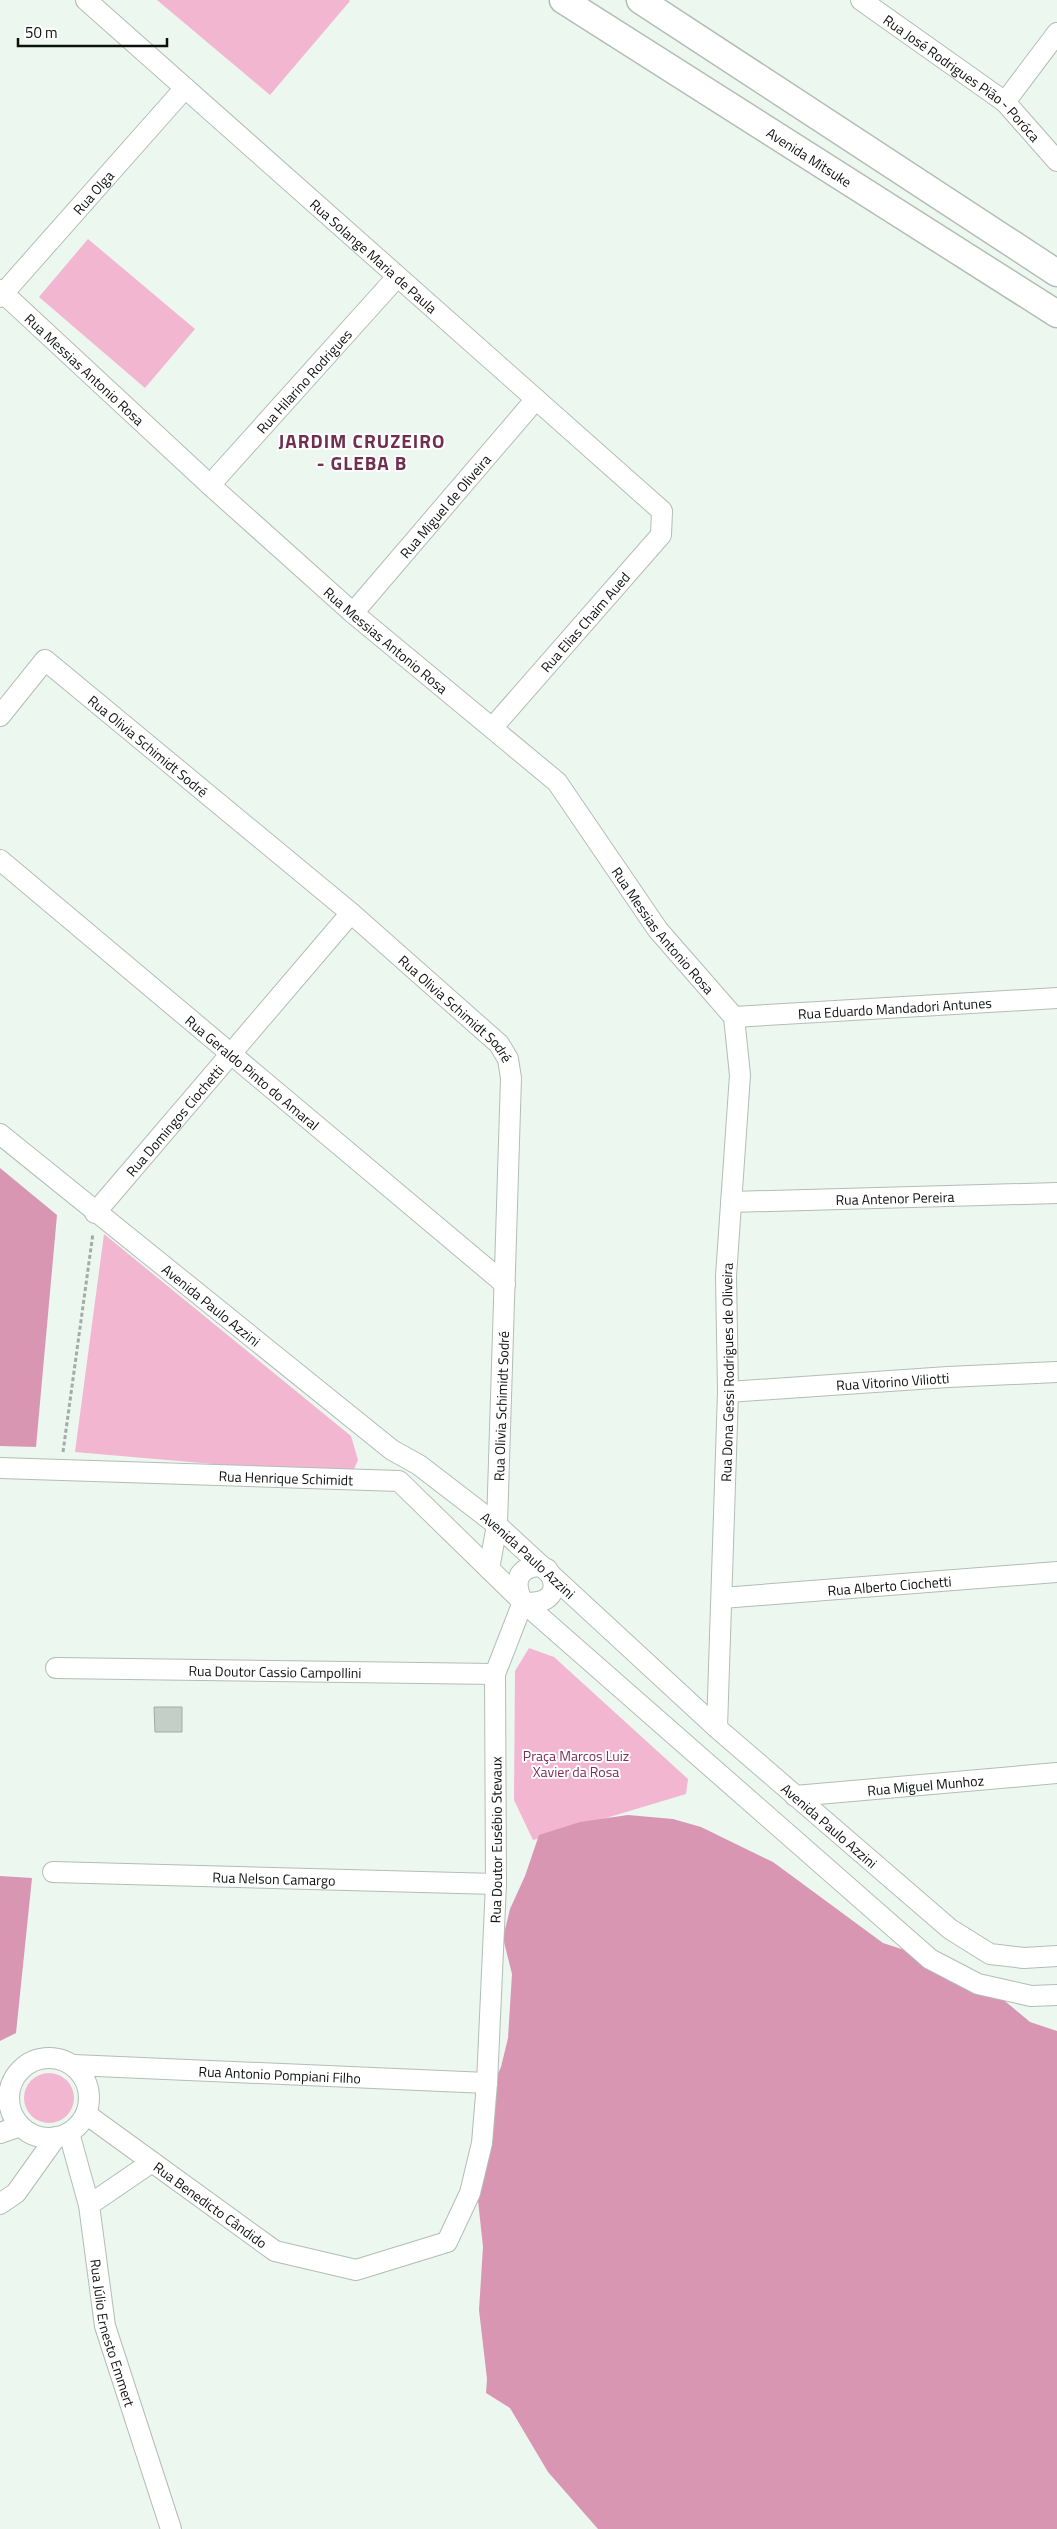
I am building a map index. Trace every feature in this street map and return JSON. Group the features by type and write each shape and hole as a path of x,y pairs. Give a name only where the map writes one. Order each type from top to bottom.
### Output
{"main road":[{"name":"Avenida Mitsuke","path":"563,0 1057,314"},
{"path":"640,0 1057,272"}],"street":[{"name":"Rua Solange Maria de Paula","path":"86,0 662,511"},
{"name":"Rua José Rodrigues Pião - Poróca","path":"861,0 1005,102 1057,161"},
{"path":"1005,102 1057,34"},
{"name":"Rua Olga","path":"1,294 185,88"},
{"name":"Rua Hilarino Rodrigues","path":"210,485 397,277"},
{"name":"Rua Messias Antonio Rosa","path":"1,294 210,485 354,612 557,782 658,930 734,1017"},
{"name":"Rua Miguel de Oliveira","path":"354,612 536,399"},
{"name":"Rua Elias Chaim Aued","path":"493,727 661,535 662,511"},
{"name":"Rua Olivia Schimidt Sodré","path":"0,716 45,660 351,912 499,1044 508,1059 511,1078 497,1525 488,1569"},
{"name":"Rua Geraldo Pinto do Amaral","path":"0,860 505,1284"},
{"name":"Rua Domingos Ciochetti","path":"95,1213 351,912"},
{"name":"Rua Eduardo Mandadori Antunes","path":"734,1017 1057,998"},
{"name":"Rua Dona Gessi Rodrigues de Oliveira","path":"717,1728 728,1392 726,1276 740,1075 734,1017"},
{"name":"Avenida Paulo Azzini","path":"0,1134 95,1213 392,1450 419,1465 497,1525 547,1569 717,1728 950,1929 990,1954 1024,1958 1057,1956"},
{"name":"Rua Antenor Pereira","path":"731,1202 1057,1193"},
{"name":"Rua Vitorino Viliotti","path":"728,1392 948,1377 1057,1372"},
{"path":"392,1450 399,1481 488,1569 523,1602 930,1959 978,1984 1031,1996 1057,1995"},
{"path":"399,1481 419,1465"},
{"name":"Rua Henrique Schimidt","path":"0,1468 399,1481"},
{"path":"523,1602 539,1604 551,1595 554,1581 547,1569"},
{"name":"Rua Alberto Ciochetti","path":"722,1598 1057,1572"},
{"name":"Rua Doutor Eusébio Stevaux","path":"487,2082 496,1884 495,1674 523,1602"},
{"name":"Rua Doutor Cassio Campollini","path":"56,1668 495,1674"},
{"name":"Rua Miguel Munhoz","path":"795,1796 1057,1773"},
{"name":"Rua Nelson Camargo","path":"53,1872 496,1884"},
{"path":"0,2204 16,2193 62,2135 79,2125 86,2114 90,2102 89,2088 84,2075 74,2065 62,2059 48,2057 23,2067 14,2077 9,2102 13,2115 20,2126 31,2134 43,2138 62,2135"},
{"name":"Rua Antonio Pompiani Filho","path":"74,2065 487,2082"},
{"name":"Rua Benedicto Cândido","path":"86,2114 275,2251 356,2270 447,2242 470,2194 482,2143 487,2082"},
{"path":"0,2133 20,2126"},
{"name":"Rua Júlio Ernesto Emmert","path":"62,2135 90,2205 105,2326 171,2529"},
{"path":"90,2205 152,2162"}],"path":[{"path":"60,1470 95,1213"}],"green space":[{"path":"157,0 349,0 350,1 270,95"},
{"path":"88,239 195,329 145,388 39,297"},
{"path":"104,1234 351,1436 358,1460 351,1476 75,1452"},
{"name":"Praça Marcos Luiz Xavier da Rosa","path":"529,1648 554,1657 688,1779 686,1794 533,1840 514,1800 515,1671"},
{"path":"49,2073 67,2080 74,2098 67,2116 49,2123 31,2116 24,2098 31,2080"}],"shaded area":[{"path":"0,1168 57,1215 36,1447 0,1446"},
{"path":"628,1815 673,1819 701,1827 773,1862 883,1943 969,1971 1030,2022 1057,2031 1057,2529 598,2529 548,2472 510,2408 486,2393 487,2379 479,2310 483,2247 472,2145 486,2099 501,2067 508,2038 512,1974 503,1938 510,1909 525,1876 539,1835 580,1822"},
{"path":"0,1876 32,1878 16,2033 0,2041"}],"building":[{"path":"154,1707 182,1707 182,1732 155,1732"}],"district":[{"name":"JARDIM CRUZEIRO - GLEBA B","path":"362,451"}]}
